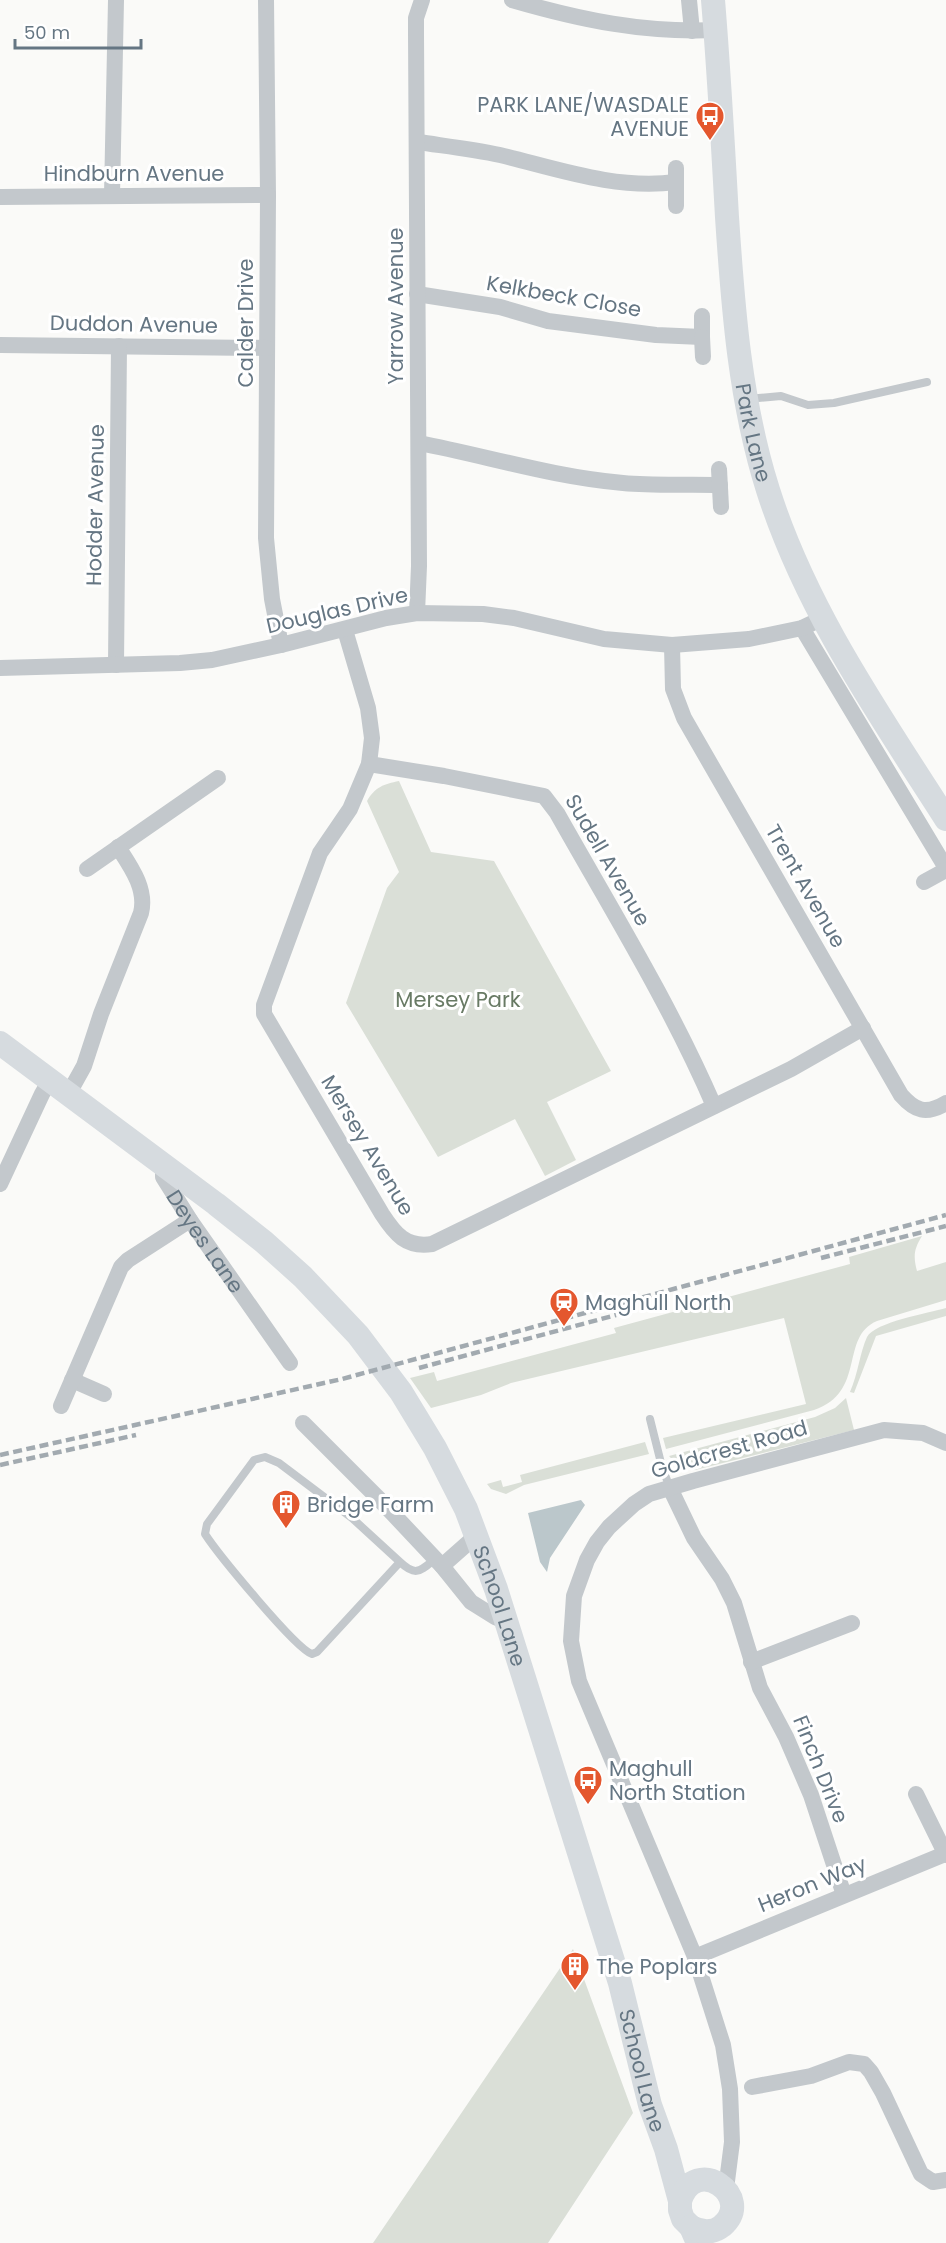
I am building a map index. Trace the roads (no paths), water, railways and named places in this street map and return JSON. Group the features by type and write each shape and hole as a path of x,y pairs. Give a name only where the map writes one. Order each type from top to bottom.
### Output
{"street":[{"path":"112,195 116,0"},
{"name":"Calder Drive","path":"266,0 268,195 266,538 272,599 281,645"},
{"name":"Yarrow Avenue","path":"417,613 416,18 422,0"},
{"path":"512,0 533,3 597,22 692,31 716,30"},
{"path":"689,0 692,31"},
{"name":"Park Lane","path":"713,0 736,328 746,399 759,454 774,508 801,572 813,623 946,868 924,882"},
{"path":"418,142 499,155 593,178 633,184 676,175 676,206"},
{"name":"Hindburn Avenue","path":"0,196 268,195"},
{"name":"Kelkbeck Close","path":"417,294 500,308 548,321 656,335 702,337"},
{"path":"702,316 703,357"},
{"name":"Duddon Avenue","path":"0,345 267,348"},
{"name":"Hodder Avenue","path":"116,665 119,346"},
{"path":"418,443 465,452 524,468 624,483 719,477 721,507"},
{"name":"Douglas Drive","path":"0,668 212,660 345,630 386,618 417,613 493,616 604,639 672,645 749,639 813,623"},
{"name":"Park Lane","path":"813,623 838,648 946,819"},
{"name":"Mersey Avenue","path":"345,630 368,708 372,738 369,764 350,809 320,853 264,1005 264,1014 382,1214 398,1237 410,1244 432,1244 791,1069 863,1028"},
{"name":"Trent Avenue","path":"672,645 673,689 684,718 901,1095 911,1106 926,1110 938,1108 946,1103"},
{"name":"Sudell Avenue","path":"369,764 544,796 557,813 665,1006 696,1064 714,1106"},
{"path":"87,869 218,778"},
{"path":"0,1184 34,1109 84,1066 101,1014 144,902 129,863 118,847"},
{"name":"Deyes Lane","path":"0,1043 163,1164 162,1177 290,1363"},
{"name":"School Lane","path":"163,1164 264,1242 334,1308 388,1374 416,1416 454,1484 477,1535 621,1983 650,2105 666,2149 683,2219 694,2235 705,2232 721,2235 731,2213 732,2203 711,2183 666,2149"},
{"path":"61,1406 121,1267 128,1260 190,1220"},
{"path":"72,1380 104,1394"},
{"path":"303,1423 438,1563 471,1602 505,1621"},
{"name":"Goldcrest Road","path":"711,2183 732,2142 730,2089 723,2045 696,1957 585,1701 574,1662 571,1641 573,1596 587,1560 597,1542 618,1518 649,1494 884,1430 922,1433 946,1443"},
{"name":"Finch Drive","path":"670,1488 694,1538 722,1579 734,1603 760,1688 786,1737 811,1795 844,1895"},
{"path":"438,1563 477,1535"},
{"path":"751,1662 852,1623"},
{"name":"Heron Way","path":"696,1957 946,1854 916,1794"},
{"path":"752,2087 811,2076 849,2062 864,2064 883,2093 921,2174 933,2182 946,2180"},
{"path":"680,2201 687,2187 711,2183"}],"lane":[{"path":"746,399 782,396 808,405 834,403 927,382"},
{"path":"650,1419 662,1467 670,1488"},
{"path":"400,1562 317,1652 312,1654 303,1648 276,1620 210,1542 205,1529 254,1460 265,1457 273,1459 307,1482 352,1518 400,1562 407,1569 415,1572 438,1563"}],"railway":[{"path":"0,1455 342,1379 946,1215"},
{"path":"821,1258 946,1226"},
{"path":"419,1368 616,1315"},
{"path":"0,1465 136,1435"}],"place":[{"name":"PARK LANE/WASDALE AVENUE","path":"710,142"},
{"name":"Maghull North","path":"564,1328"},
{"name":"Bridge Farm","path":"286,1530"},
{"name":"Maghull North Station","path":"588,1806"},
{"name":"The Poplars","path":"575,1992"}],"park label":[{"name":"Mersey Park","path":"458,999"}]}
